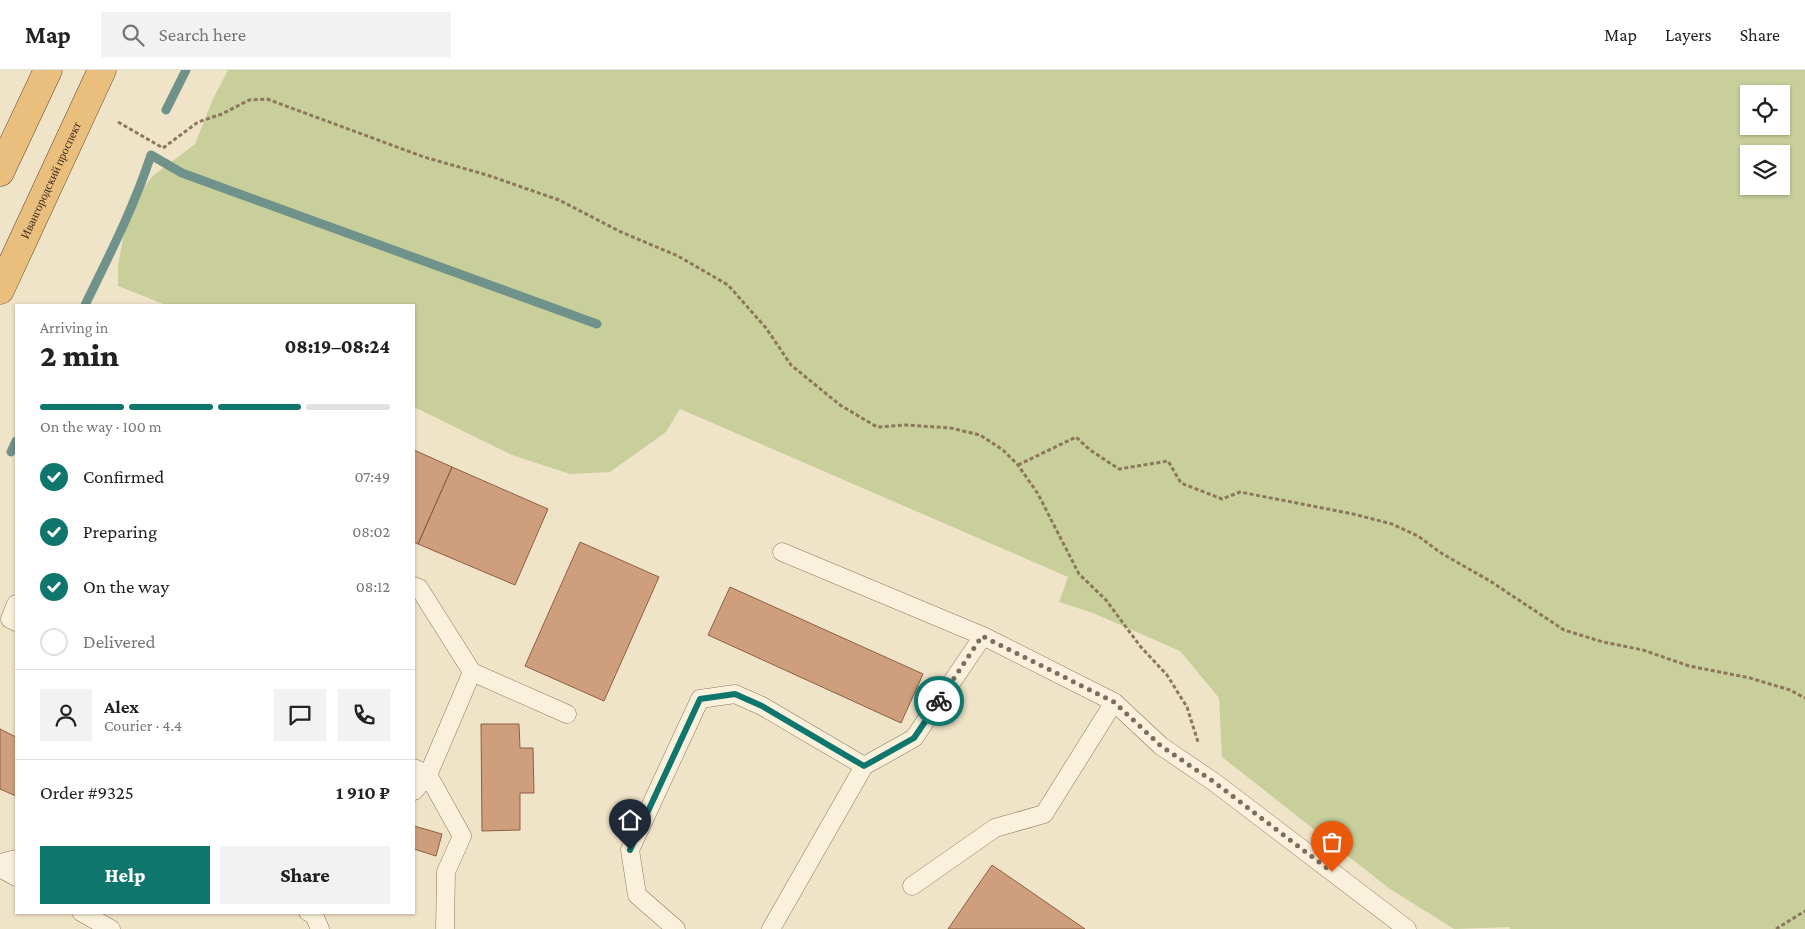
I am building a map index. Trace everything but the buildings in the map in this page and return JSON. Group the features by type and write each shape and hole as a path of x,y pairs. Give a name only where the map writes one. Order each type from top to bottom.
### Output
{"highway":[{"path":"0,172 48,70"},
{"name":"Ивангородский проспект","path":"0,290 102,70"}],"lane":[{"path":"782,552 982,636 1114,702 1161,746 1214,782 1407,929"},
{"path":"415,586 419,588 472,672 567,714"},
{"path":"15,606 10,619 15,622"},
{"path":"772,929 864,766 914,738 982,636"},
{"path":"415,788 421,772 472,672"},
{"path":"676,929 636,895 630,850 700,699 735,694 762,706 864,766"},
{"path":"912,886 995,828 1044,814 1114,702"},
{"path":"421,772 462,836 446,872 445,929"},
{"path":"0,864 15,859"},
{"path":"0,868 15,876"},
{"path":"84,914 111,929"},
{"path":"311,914 314,916 320,929"}],"path":[{"path":"118,122 163,148 198,122 222,114 249,100 267,99 407,151 487,175 559,200 621,232 678,256 728,285 766,328 791,365 840,406 877,427 906,425 951,428 980,435 1003,450 1018,465 1038,494 1078,574 1106,600 1140,646 1167,675 1187,707 1199,746 1214,782"},
{"path":"1018,465 1076,437 1090,450 1120,469 1168,461 1181,483 1222,499 1240,492 1354,514 1392,524 1418,536 1441,553 1490,581 1564,630 1603,642 1643,650 1689,666 1750,678 1790,690 1805,698"},
{"path":"1776,929 1805,911"}],"green space":[{"path":"228,70 1805,70 1805,929 1510,929 1509,927 1454,929 1390,889 1222,757 1219,698 1180,651 1093,613 1059,602 1068,577 680,409 666,432 610,472 570,474 512,455 415,407 415,304 163,304 118,286 118,266 129,206 153,176 195,144 213,99"}],"waterway":[{"path":"166,110 186,70"},
{"path":"85,304 129,212 151,155 182,173 597,324"},
{"path":"11,452 15,443"}],"way so far":[{"path":"939,701 982,636 1114,702 1161,746 1214,782 1332,872"}],"route":[{"path":"630,850 700,699 735,694 762,706 864,766 914,738 939,701"}]}
